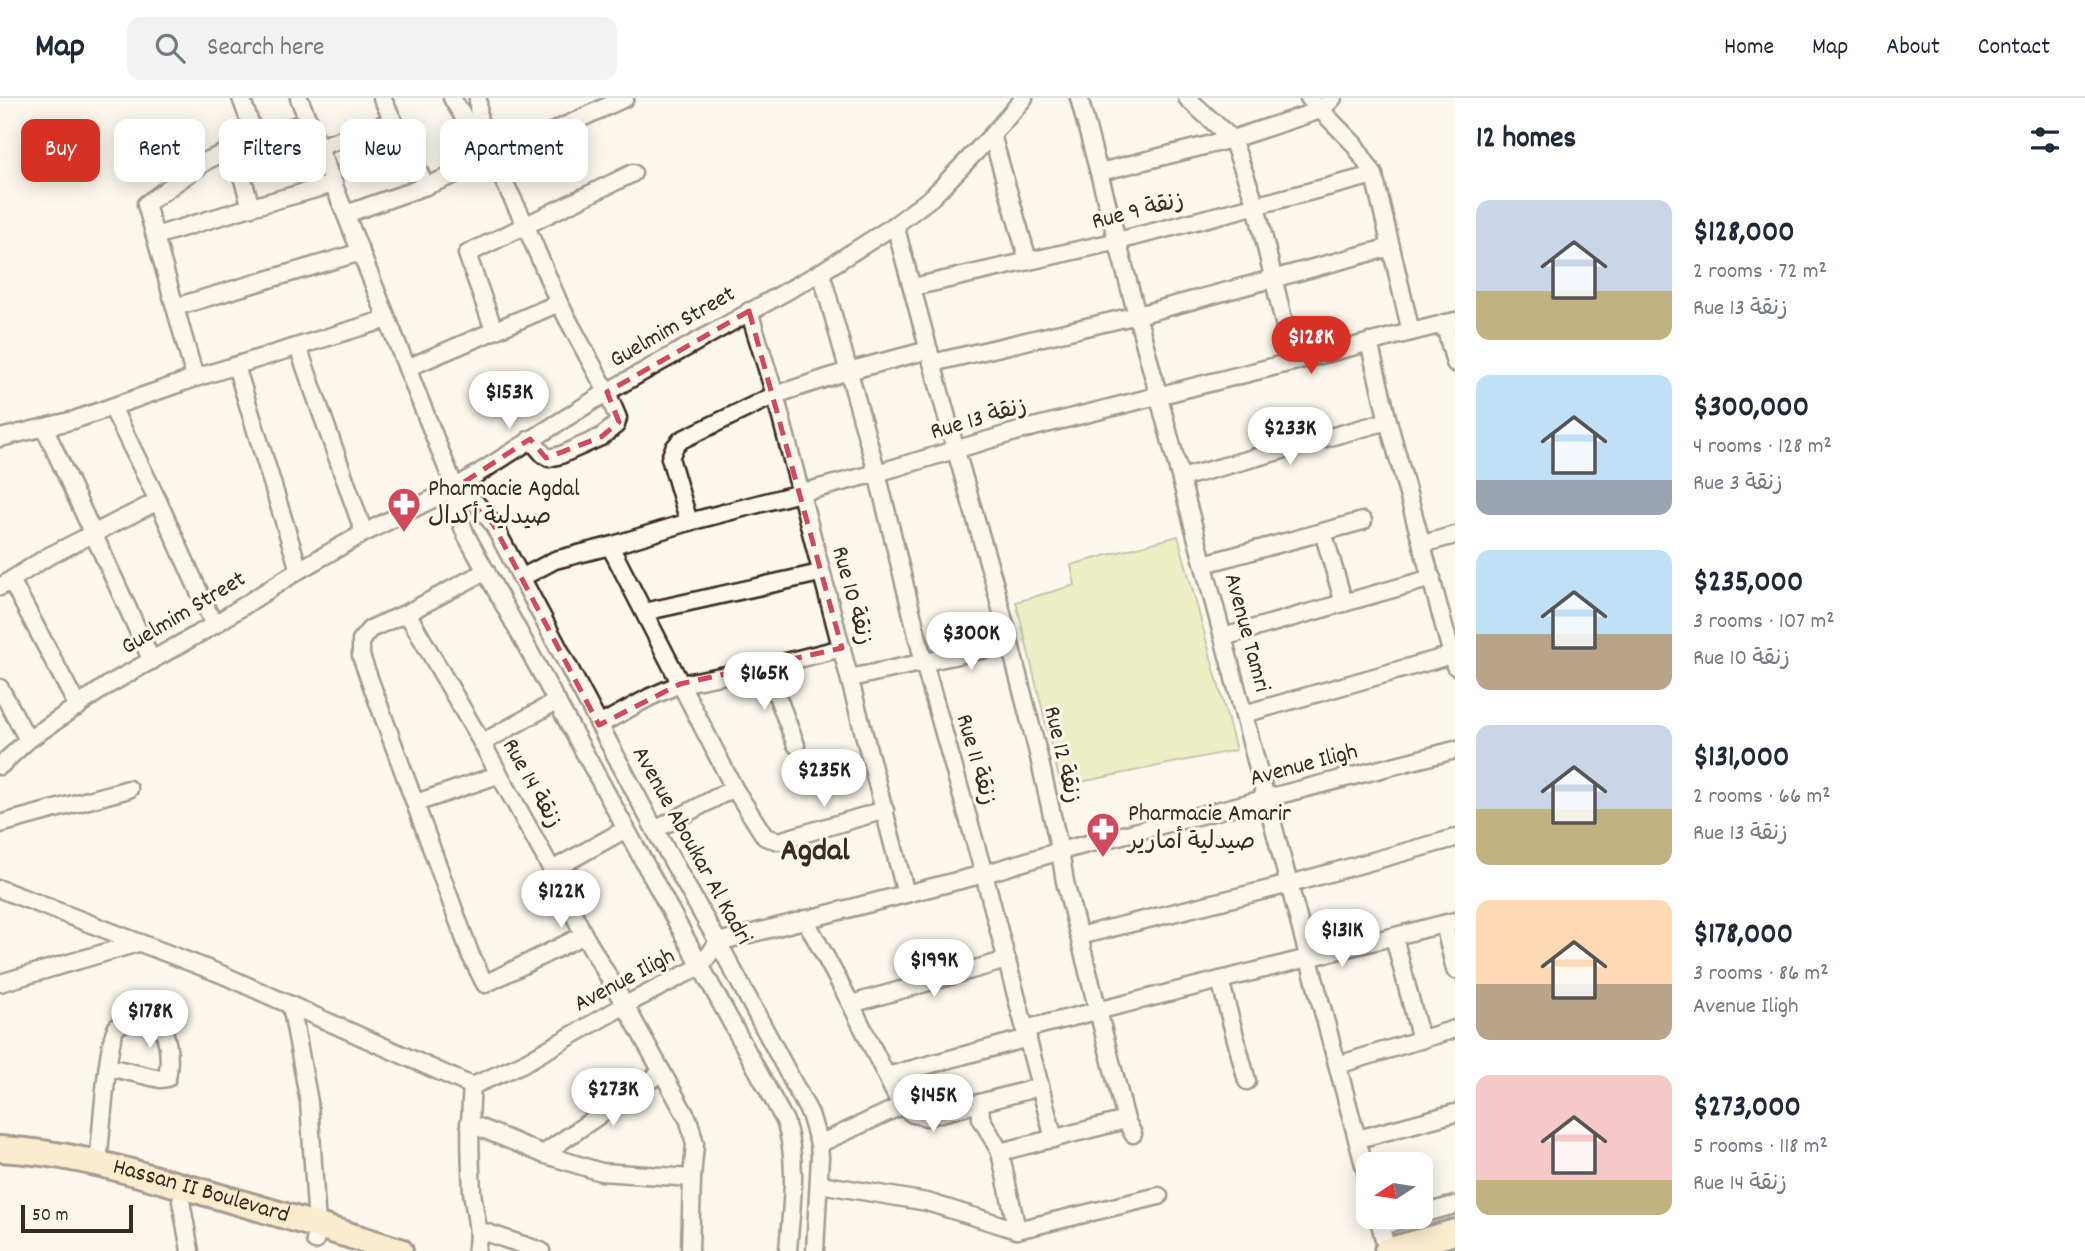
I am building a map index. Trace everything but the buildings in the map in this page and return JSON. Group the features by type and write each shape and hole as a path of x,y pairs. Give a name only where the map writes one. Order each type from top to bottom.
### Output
{"main road":[{"name":"Hassan II Boulevard","path":"0,1149 43,1152 98,1162 316,1233 352,1251"},
{"name":"Hassan II Boulevard","path":"0,1164 68,1170 316,1233 400,1251"},
{"path":"1387,1251 1455,1232"}],"street":[{"path":"241,98 249,119"},
{"name":"Avenue Aboukar Al Kadri","path":"299,98 308,119"},
{"path":"382,98 392,119"},
{"path":"452,98 465,119"},
{"path":"478,98 478,119"},
{"path":"580,119 625,98"},
{"name":"Guelmim Street","path":"0,766 28,740 108,685 214,625 299,570 364,533 455,488 607,392 821,272 895,225 932,197 1024,98"},
{"name":"Avenue Tamri","path":"1079,98 1360,1152"},
{"path":"1187,98 1232,139 1256,205 1293,361"},
{"path":"1308,98 1327,104 1374,175 1411,332"},
{"path":"1100,172 1232,139 1327,104"},
{"path":"992,135 1028,260"},
{"path":"195,378 146,204 208,160 219,155"},
{"name":"Avenue Aboukar Al Kadri","path":"326,164 455,488 461,524 790,1134 793,1178 788,1251"},
{"path":"494,330 467,254 632,173"},
{"name":"Rue 9 زنقة","path":"913,288 1118,241 1374,175"},
{"path":"346,214 440,180"},
{"path":"244,182 251,207"},
{"path":"424,182 426,186"},
{"path":"504,182 559,303 607,392 618,422 601,438 549,458 530,439"},
{"path":"155,236 334,184"},
{"name":"Rue 12 زنقة","path":"895,225 994,582 1038,753 1065,882 1129,1127 1054,1139"},
{"path":"689,522 670,457 674,448 681,440 775,395 848,371 1138,315 1391,247"},
{"path":"175,307 361,251"},
{"name":"Rue 11 زنقة","path":"821,272 1054,1139"},
{"path":"407,368 559,303"},
{"name":"Rue 10 زنقة","path":"749,311 775,395 906,894"},
{"path":"0,438 45,429 195,378 387,319"},
{"path":"1449,322 1455,363"},
{"name":"Rue 13 زنقة","path":"521,578 555,560 877,473 1022,430 1449,322"},
{"path":"1244,713 1453,661 1369,342"},
{"path":"298,347 364,533"},
{"path":"236,366 299,570"},
{"path":"112,407 214,625"},
{"path":"1181,478 1388,421"},
{"path":"45,429 152,661"},
{"name":"Avenue Aboukar Al Kadri","path":"455,488 485,513 810,1114 819,1144 820,1184 815,1251"},
{"path":"78,707 6,583 47,558 158,501"},
{"path":"1204,564 1363,521"},
{"path":"1323,531 1344,603"},
{"path":"1423,544 1455,535"},
{"path":"610,546 734,788 765,837 779,841 885,810"},
{"path":"486,571 407,613 370,629 361,640 361,656 471,956 485,984 584,935"},
{"path":"644,612 820,573"},
{"path":"1223,637 1432,578"},
{"name":"Rue 14 زنقة","path":"407,613 482,743 552,870 584,935 694,1132 690,1251"},
{"path":"850,678 1010,644"},
{"path":"599,725 650,696 680,684 842,648"},
{"path":"766,667 796,745"},
{"path":"0,688 28,740"},
{"path":"482,743 556,701"},
{"name":"Avenue Iligh","path":"471,1086 522,1064 625,1005 701,966 718,942 1455,750"},
{"path":"416,803 498,775"},
{"path":"655,830 734,788"},
{"path":"0,824 129,789"},
{"path":"552,870 626,828"},
{"path":"1079,936 1290,884 1455,838"},
{"path":"0,889 221,974 471,1086 469,1122 472,1195 479,1230 476,1251"},
{"path":"805,919 851,1003 901,1106 913,1114 926,1117 1040,1087"},
{"path":"887,1076 1099,1012 1450,923 1455,970"},
{"path":"1394,937 1421,1040"},
{"path":"0,983 138,943"},
{"path":"851,1003 1007,960"},
{"path":"1220,980 1247,1081"},
{"path":"290,1005 309,1102 316,1233"},
{"path":"98,1162 111,1038 114,1029 121,1023 154,1017 161,1024 169,1055 167,1078 160,1079 108,1067"},
{"path":"1338,1065 1455,1029"},
{"path":"543,1154 662,1072"},
{"path":"980,1103 981,1118 1000,1152 1017,1230"},
{"path":"819,1144 901,1106"},
{"path":"1357,1139 1455,1113"},
{"path":"469,1122 543,1154 601,1172 692,1178"},
{"path":"1000,1152 1054,1139"},
{"path":"820,1184 927,1202 1017,1230 1159,1196"},
{"path":"181,1200 190,1251"},
{"path":"1433,1211 1455,1205"},
{"path":"1381,1229 1387,1251"},
{"path":"479,1230 541,1251"}],"highlighted area":[{"path":"749,311 842,648 680,684 599,725 493,524 455,488 530,439 546,458 601,437 619,422 607,392"}],"green space":[{"path":"1178,536 1236,750 1061,786 1016,602 1075,585 1071,565"}],"place":[{"name":"Pharmacie Agdal صيدلية أكدال","path":"404,534"},
{"name":"Pharmacie Amarir صيدلية أمارير","path":"1103,859"}],"district":[{"name":"Agdal","path":"815,853"}]}
